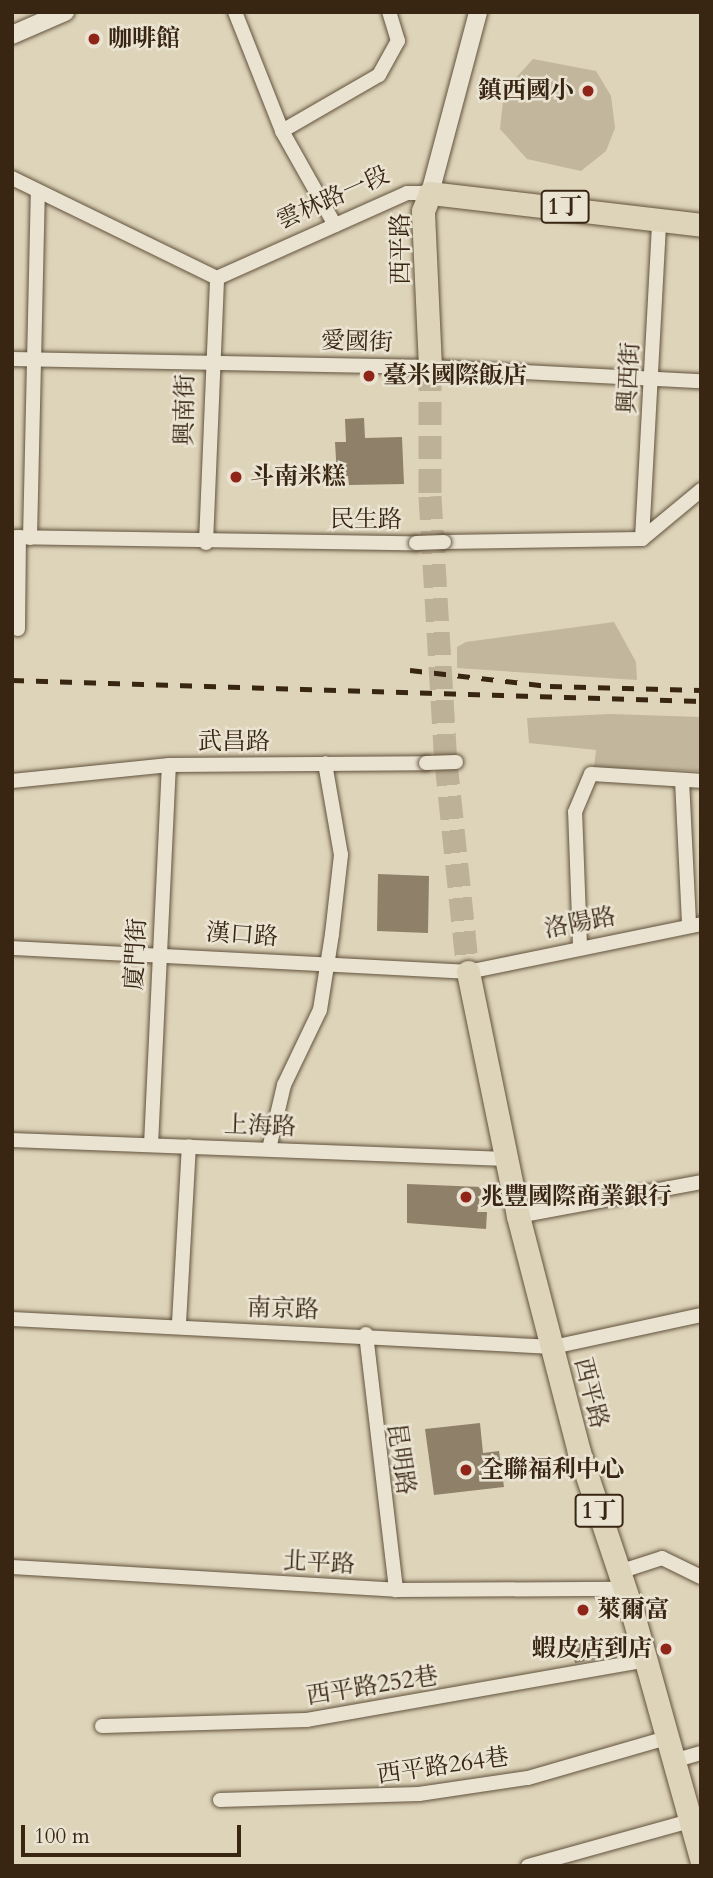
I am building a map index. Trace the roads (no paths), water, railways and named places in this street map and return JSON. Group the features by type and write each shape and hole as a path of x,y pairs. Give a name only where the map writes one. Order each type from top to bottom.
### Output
{"main road":[{"name":"雲林路一段","path":"430,193 701,225"},
{"name":"西平路","path":"430,193 423,211 430,366"},
{"name":"西平路","path":"468,972 518,1216 553,1348 646,1660 701,1859"}],"street":[{"path":"12,35 65,12"},
{"path":"234,12 282,131 335,225"},
{"path":"282,131 379,75 398,41 389,12"},
{"name":"西平路","path":"430,193 478,12"},
{"path":"12,178 217,278"},
{"path":"18,629 20,538 34,359 38,192"},
{"name":"雲林路一段","path":"217,278 407,193 430,193"},
{"name":"興西街","path":"642,539 659,220"},
{"name":"興南街","path":"206,543 209,360 217,278"},
{"name":"愛國街","path":"12,359 209,360 430,366 701,381"},
{"path":"642,539 701,490"},
{"name":"民生路","path":"20,538 206,543 642,539"},
{"name":"武昌路","path":"12,781 169,765 456,762"},
{"path":"269,1149 284,1086 320,1010 327,963 341,855 326,763"},
{"name":"廈門街","path":"150,1145 169,765"},
{"path":"580,946 575,812 591,774 701,781"},
{"path":"682,780 695,925"},
{"name":"洛陽路","path":"468,972 580,946 695,925"},
{"name":"漢口路","path":"12,948 159,953 468,972"},
{"name":"上海路","path":"12,1140 506,1159"},
{"path":"179,1323 189,1146"},
{"path":"518,1216 701,1182"},
{"name":"南京路","path":"12,1319 179,1323 553,1348 701,1315"},
{"name":"昆明路","path":"366,1334 396,1590"},
{"name":"北平路","path":"12,1567 396,1590 622,1581 662,1558 701,1577"},
{"name":"西平路252巷","path":"102,1726 307,1720 646,1660"},
{"name":"西平路264巷","path":"220,1800 419,1794 528,1777 667,1738"},
{"path":"673,1761 701,1753"},
{"path":"528,1866 690,1821"}],"tunnel":[{"path":"430,367 430,496 446,762 468,972"}],"railway":[{"path":"410,670 548,686"},
{"path":"12,680 701,701"},
{"path":"550,686 701,690"}],"place":[{"name":"咖啡館","path":"94,39"},
{"name":"鎮西國小","path":"588,91"},
{"name":"臺米國際飯店","path":"369,376"},
{"name":"斗南米糕","path":"236,477"},
{"name":"兆豐國際商業銀行","path":"466,1197"},
{"name":"全聯福利中心","path":"466,1470"},
{"name":"萊爾富","path":"583,1610"},
{"name":"蝦皮店到店","path":"666,1649"}]}
